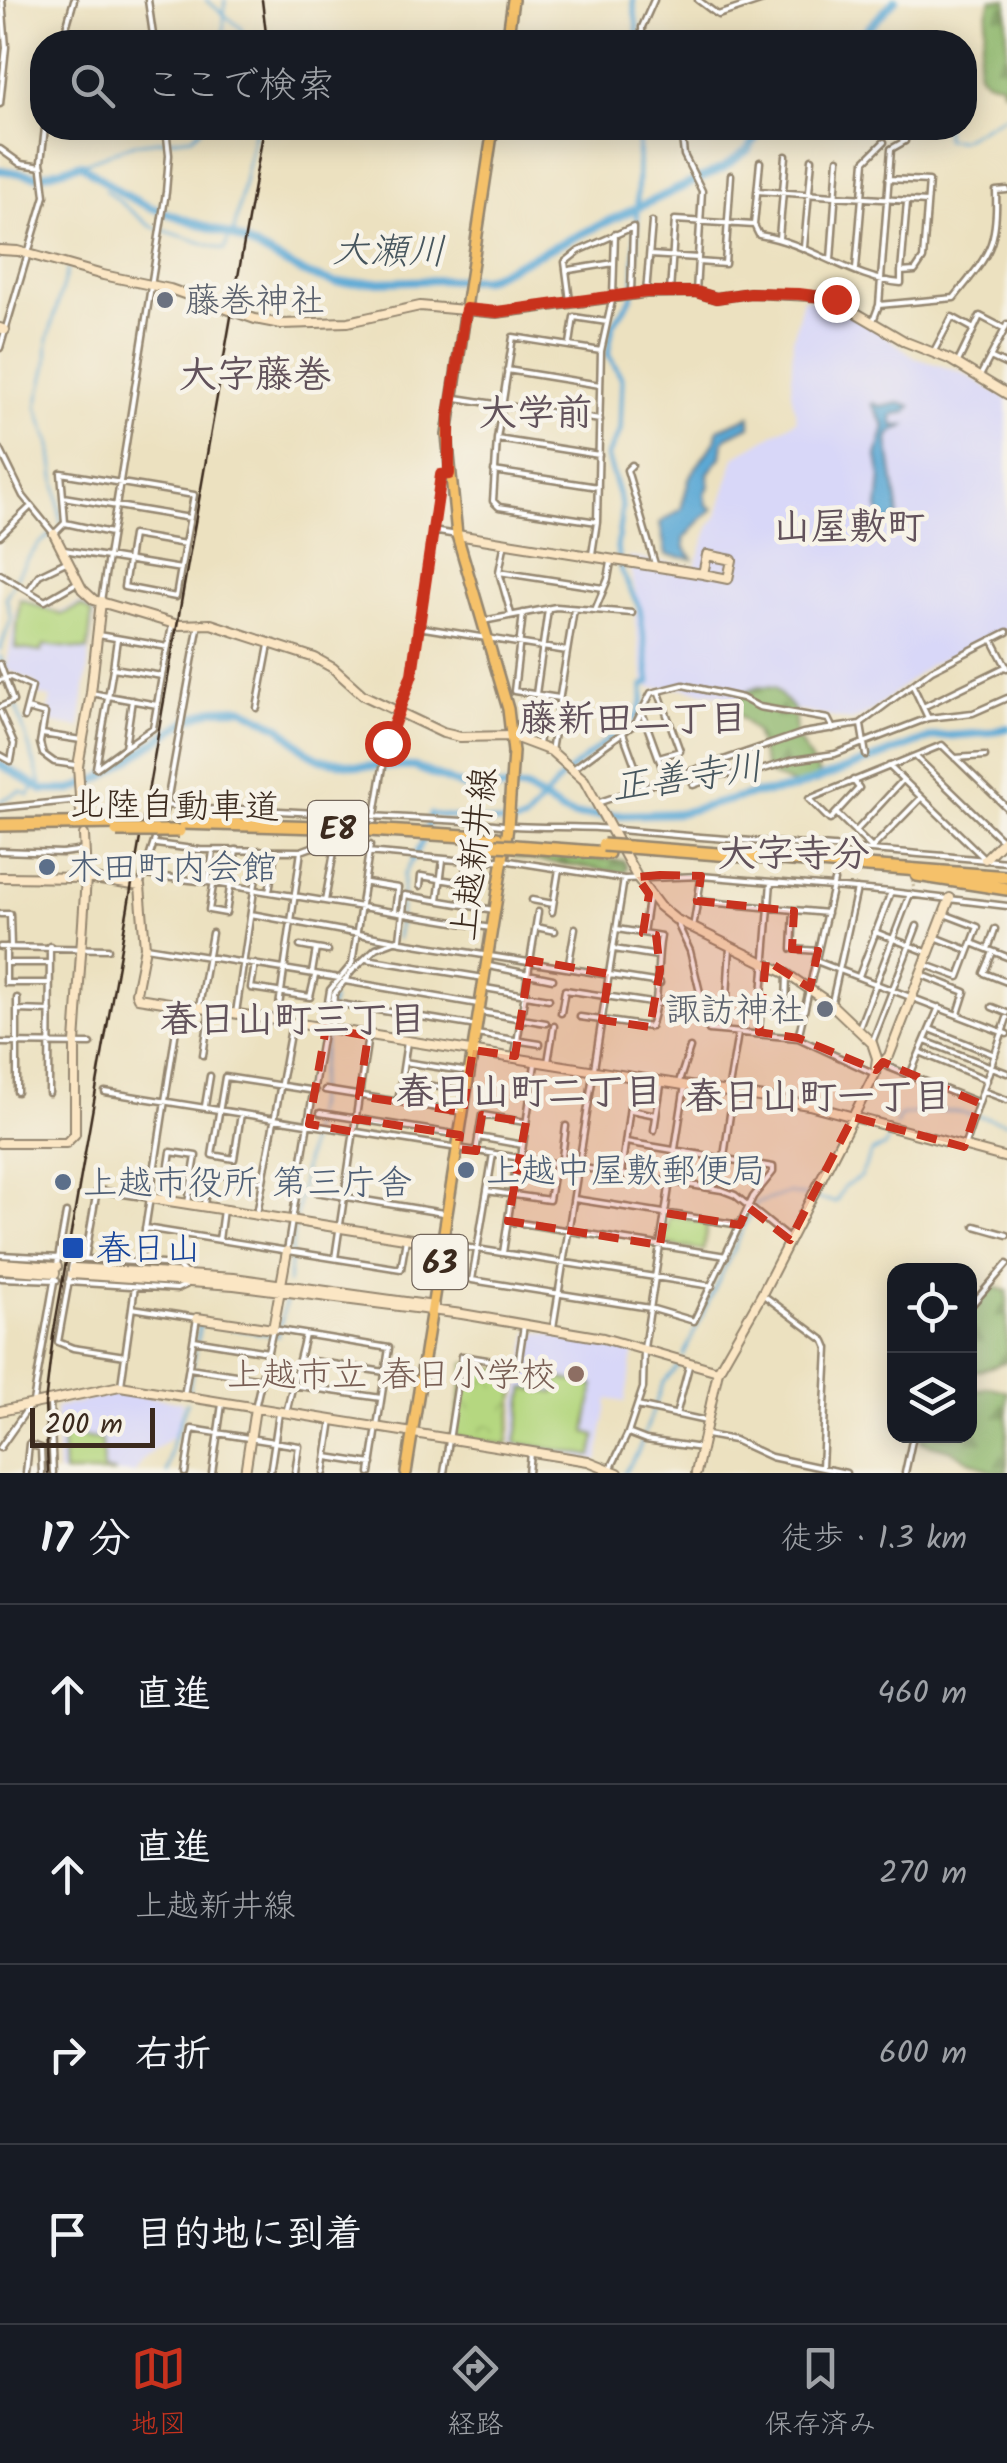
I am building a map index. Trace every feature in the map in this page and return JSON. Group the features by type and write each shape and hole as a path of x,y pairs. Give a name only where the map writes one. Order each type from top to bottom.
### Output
{"highway":[{"name":"北陸自動車道","path":"0,829 179,827 516,843 915,881 1007,884"},
{"name":"北陸自動車道","path":"630,851 918,868 1007,884"}],"main road":[{"path":"509,30 513,0"},
{"name":"上越新井線","path":"406,1473 511,800 511,736 504,688 457,534 447,435 491,140"}],"street":[{"path":"0,104 2,0"},
{"path":"65,30 74,0"},
{"path":"148,0 152,30"},
{"path":"642,30 654,0"},
{"path":"698,0 718,15 763,0"},
{"path":"0,348 2,329 45,196 44,140"},
{"path":"81,812 78,770 111,533 162,222 167,140"},
{"path":"682,140 684,155 701,186 696,292"},
{"path":"872,321 879,305 891,150 905,141"},
{"path":"856,269 864,161 884,142"},
{"path":"0,149 14,161 42,169"},
{"path":"778,238 786,156"},
{"path":"804,247 812,159"},
{"path":"831,260 838,160"},
{"path":"760,162 754,226 759,235 804,247 880,281 901,283 907,200"},
{"path":"650,255 725,264 731,175"},
{"path":"888,179 929,182 923,259 915,272 902,272"},
{"path":"879,305 954,298 990,252 997,226 996,191 1007,190"},
{"path":"758,191 927,202"},
{"path":"670,292 675,220 754,226"},
{"path":"646,292 652,222"},
{"path":"997,226 1007,226"},
{"path":"570,301 565,262 578,250 633,227 631,294"},
{"path":"592,554 597,522 601,351 612,296 615,234"},
{"path":"0,250 28,253 281,324 348,322 409,306 497,312 646,292 696,292 716,298 750,293 829,297 1007,394"},
{"path":"567,270 614,263"},
{"path":"957,364 980,316 1006,326 979,378"},
{"path":"570,346 574,317 607,322"},
{"path":"934,352 952,318 974,329"},
{"path":"597,522 499,507 492,501 513,337 601,351"},
{"path":"990,356 1007,366"},
{"path":"507,370 600,385"},
{"path":"451,397 600,420"},
{"path":"497,439 598,455"},
{"path":"0,449 30,506 64,550 85,594 172,624 222,627 325,663 363,695 452,736 511,736 551,751 584,780 637,877 674,918 810,988 859,1028 886,1066 979,1103"},
{"path":"632,465 627,470 655,565"},
{"path":"494,471 598,487"},
{"path":"65,523 61,473 194,494 176,596 124,587 132,535 185,544"},
{"path":"374,818 389,737 412,674 441,475 449,474"},
{"path":"63,498 190,518"},
{"path":"0,536 30,506"},
{"path":"53,532 65,523 111,533"},
{"path":"432,531 704,574"},
{"path":"505,542 500,572 512,614"},
{"path":"64,550 180,570"},
{"path":"595,610 612,558"},
{"path":"29,590 39,576 69,561"},
{"path":"500,572 604,588"},
{"path":"0,574 45,601 78,582"},
{"path":"483,620 548,608 632,613"},
{"path":"536,694 548,608"},
{"path":"551,751 574,609"},
{"path":"523,613 514,690 559,698"},
{"path":"199,623 166,805 140,886 145,947 136,998 809,1105 1007,1158"},
{"path":"117,639 96,768 153,728 172,624"},
{"path":"418,627 567,651"},
{"path":"599,807 803,733 860,724 932,670 1007,632"},
{"path":"97,635 168,647"},
{"path":"923,706 1007,667 992,640"},
{"path":"257,708 269,644"},
{"path":"0,664 2,679 13,701 0,710 14,744 10,761 0,755"},
{"path":"113,668 162,676"},
{"path":"2,679 10,677 32,687 24,718"},
{"path":"572,769 636,724 650,694 682,685 742,698 759,707 828,720 833,728"},
{"path":"913,686 928,718"},
{"path":"90,693 157,704"},
{"path":"659,693 680,751 659,757"},
{"path":"538,745 545,696"},
{"path":"694,786 723,774 744,776 793,760 835,754 928,718 973,712 1007,698"},
{"path":"125,747 132,700"},
{"path":"27,709 45,714 42,754 78,770"},
{"path":"643,714 668,782"},
{"path":"860,724 866,755"},
{"path":"622,732 644,790"},
{"path":"42,734 82,740"},
{"path":"853,780 859,788 830,820 808,799 853,780 942,746 1006,806"},
{"path":"914,756 1005,839 982,862"},
{"path":"955,758 985,756"},
{"path":"889,766 982,862"},
{"path":"698,771 702,783"},
{"path":"854,832 903,780"},
{"path":"0,808 80,797"},
{"path":"872,848 920,798"},
{"path":"166,805 481,822 508,827 610,826 757,846 872,848 1007,862"},
{"path":"836,813 872,848"},
{"path":"0,1143 72,1140 75,1134 75,1044 86,878 84,836"},
{"path":"156,844 213,850 301,851 312,847 467,862 503,860 624,879 701,876 834,884 857,890 952,896 1007,906"},
{"path":"245,1473 334,994 352,964 370,845"},
{"path":"0,851 85,850"},
{"path":"213,850 209,910 226,913 236,850"},
{"path":"236,1013 260,850"},
{"path":"269,892 275,851"},
{"path":"278,1020 301,851"},
{"path":"906,851 908,859"},
{"path":"326,901 334,852"},
{"path":"438,900 443,859"},
{"path":"460,904 467,862"},
{"path":"552,912 559,869"},
{"path":"746,880 750,870"},
{"path":"145,875 492,929"},
{"path":"420,886 422,876 463,883"},
{"path":"694,928 701,876"},
{"path":"0,878 86,878 140,886"},
{"path":"553,1330 624,879"},
{"path":"859,1028 915,881"},
{"path":"759,1032 771,882"},
{"path":"365,883 398,888 400,939"},
{"path":"798,1038 834,884"},
{"path":"831,1004 857,890"},
{"path":"859,976 891,892"},
{"path":"643,933 649,894"},
{"path":"398,912 405,895 495,910"},
{"path":"696,1473 718,1371 762,1294 880,1062 888,1056 952,896"},
{"path":"532,900 553,904"},
{"path":"697,902 827,913"},
{"path":"794,910 792,948 818,951"},
{"path":"515,1056 538,912"},
{"path":"0,914 10,914 6,984 50,983"},
{"path":"251,914 660,982"},
{"path":"924,964 959,977 978,928 944,914"},
{"path":"674,918 690,951 707,1026 712,1032 759,1032 798,1038 874,1074"},
{"path":"872,1043 918,926"},
{"path":"536,927 556,931"},
{"path":"568,968 574,928"},
{"path":"580,1017 650,1028 658,1004 662,936 617,929"},
{"path":"995,929 984,974 1007,982"},
{"path":"875,932 929,952"},
{"path":"203,1055 212,934"},
{"path":"935,937 968,950"},
{"path":"328,1028 330,990 376,948 400,939"},
{"path":"972,943 1007,957"},
{"path":"49,1092 50,946"},
{"path":"300,946 328,952"},
{"path":"6,947 108,948"},
{"path":"145,947 342,979 546,1023"},
{"path":"725,1031 730,947"},
{"path":"255,964 251,988 310,997 316,949"},
{"path":"613,949 658,956"},
{"path":"364,959 549,999"},
{"path":"816,961 1005,1033"},
{"path":"6,963 50,963"},
{"path":"486,966 553,978"},
{"path":"786,1008 787,974"},
{"path":"920,974 965,992 958,1014"},
{"path":"561,1012 564,990 658,1004"},
{"path":"16,1092 17,998"},
{"path":"334,1003 540,1044"},
{"path":"140,1263 180,1004"},
{"path":"760,1006 804,1010"},
{"path":"910,1075 939,1007"},
{"path":"964,1147 1005,1033 1007,1016 992,1007"},
{"path":"17,1010 50,1011"},
{"path":"256,1214 292,1023"},
{"path":"548,1062 554,1026"},
{"path":"930,1029 995,1056"},
{"path":"724,1157 738,1032"},
{"path":"334,1258 368,1036"},
{"path":"925,1041 1007,1073"},
{"path":"398,1102 407,1042"},
{"path":"0,1043 91,1044"},
{"path":"998,1046 1007,1050"},
{"path":"0,1411 120,1386 588,1461 612,1472 643,1388 644,1348 690,1048"},
{"path":"920,1052 987,1080"},
{"path":"503,1253 536,1060"},
{"path":"404,1062 470,1073"},
{"path":"205,1108 210,1076"},
{"path":"621,1174 634,1076"},
{"path":"241,1114 234,1159 212,1156 225,1077 315,1091"},
{"path":"654,1130 661,1080"},
{"path":"401,1082 467,1091"},
{"path":"325,1090 464,1112"},
{"path":"983,1091 1007,1100"},
{"path":"105,1092 722,1190 790,1240"},
{"path":"630,1110 656,1115"},
{"path":"320,1113 460,1135"},
{"path":"476,1152 482,1115 526,1122"},
{"path":"548,1208 566,1126"},
{"path":"478,1137 523,1144"},
{"path":"493,1154 472,1280 650,1308 694,1321 748,1206 772,1167 626,1142"},
{"path":"164,1200 171,1152 184,1154 196,1156 188,1204"},
{"path":"204,1206 209,1173 262,1181"},
{"path":"85,1259 97,1190 712,1286"},
{"path":"487,1191 549,1200"},
{"path":"316,1192 448,1214"},
{"path":"574,1199 740,1225"},
{"path":"219,1240 224,1209"},
{"path":"0,1448 30,1407 66,1213"},
{"path":"508,1222 726,1256"},
{"path":"975,1226 1007,1235"},
{"path":"145,1228 402,1269 406,1238"},
{"path":"0,1255 57,1270"},
{"path":"124,1356 58,1342 73,1258 177,1265 188,1278"},
{"path":"977,1299 1007,1264"},
{"path":"0,1266 57,1270"},
{"path":"0,1278 57,1270"},
{"path":"71,1275 188,1278 432,1309 644,1348 718,1371"},
{"path":"71,1275 176,1289 188,1278"},
{"path":"120,1386 135,1286"},
{"path":"762,1294 825,1341 828,1348 822,1467"},
{"path":"132,1308 389,1348 370,1473"},
{"path":"184,1396 197,1318"},
{"path":"446,1473 462,1356 518,1365 524,1323"},
{"path":"270,1473 304,1334"},
{"path":"194,1340 268,1352"},
{"path":"298,1358 385,1372"},
{"path":"676,1415 690,1361"},
{"path":"189,1368 262,1379"},
{"path":"292,1384 381,1398"},
{"path":"50,1402 53,1473"},
{"path":"212,1473 222,1403"},
{"path":"637,1406 706,1421"},
{"path":"324,1473 332,1420"},
{"path":"185,1473 192,1429 299,1446 295,1473"},
{"path":"628,1434 701,1448"},
{"path":"704,1434 734,1440 772,1457 846,1473"},
{"path":"905,1473 911,1443"},
{"path":"26,1473 29,1444 41,1448 42,1473"},
{"path":"528,1473 530,1452"},
{"path":"327,1457 372,1464"}],"highlighted area":[{"path":"660,875 701,876 697,901 794,911 792,949 818,951 810,988 766,960 759,1032 798,1038 876,1070 883,1062 979,1103 964,1147 853,1117 790,1240 748,1207 740,1225 665,1213 660,1245 508,1221 526,1122 482,1115 476,1151 458,1149 460,1135 356,1119 354,1132 309,1124 326,1028 368,1036 359,1096 463,1112 473,1050 515,1056 530,960 609,974 602,1020 650,1027 660,970 656,935 643,933 649,894 637,877"}],"shaded area":[{"path":"803,298 843,305 916,358 963,373 1007,399 1007,631 929,665 869,713 851,721 683,688 651,688 645,685 635,623 637,600 628,557 695,567 718,515 735,457 797,420 791,392 793,339"},
{"path":"19,596 60,612 81,603 95,611 80,728 46,721 51,698 38,695 35,683 6,669"},
{"name":"上越市立 春日小学校","path":"529,1331 634,1350 625,1402 608,1399 598,1461 511,1445"},
{"path":"119,1393 183,1402 176,1434 144,1458 135,1473 58,1473 55,1408"}],"green space":[{"path":"991,0 1007,0 1006,91 1001,83 983,78 978,66"},
{"path":"20,599 61,615 81,606 92,613 88,650 44,645 41,652 15,648"},
{"path":"759,687 774,688 794,709 796,736 819,774 817,783 793,785 767,773 755,732 736,712 743,695"},
{"path":"511,851 624,861 627,867 625,872 617,872 525,859 515,857"},
{"path":"670,1216 708,1222 703,1251 663,1242"},
{"path":"994,1287 1007,1291 1007,1361 979,1371 977,1371 977,1304"},
{"path":"465,1363 518,1372 507,1445 454,1437"},
{"path":"558,1378 594,1385 586,1432 596,1435 592,1456 516,1443 525,1388 555,1393"},
{"path":"989,1387 1007,1391 1007,1472 991,1471 950,1450 924,1443 977,1443 977,1390"},
{"path":"62,1434 102,1440 103,1470 116,1473 64,1473"}],"water":[{"path":"874,403 881,407 900,403 911,406 892,418 894,426 904,426 890,434 888,441 898,515 884,525 878,508 881,477 877,456 885,426"},
{"path":"750,416 750,426 723,442 721,457 708,473 705,494 707,505 713,509 684,539 693,559 666,555 660,523 681,509 690,476 717,438 718,429"}],"waterway":[{"path":"206,0 242,30"},
{"path":"224,30 225,0"},
{"path":"633,0 637,30"},
{"name":"大瀬川","path":"866,30 895,0"},
{"path":"977,131 1007,114"},
{"path":"81,164 134,144 167,140"},
{"path":"233,236 253,140"},
{"path":"514,824 525,821 562,777 637,716 643,686 650,682 640,609 621,571 617,548 622,507 607,456 620,431 622,379 608,354 613,325 632,297 635,281 639,140"},
{"name":"大瀬川","path":"0,170 38,176 81,164 147,206 233,236 306,274 336,283 484,279 723,168 749,149 755,140"},
{"path":"105,190 150,226 225,250 229,236"},
{"path":"61,524 51,446 37,407 47,364 48,339 67,270"},
{"path":"0,650 11,619 6,597 24,564 53,533"},
{"path":"0,656 7,678"},
{"path":"14,700 43,790"},
{"name":"正善寺川","path":"0,764 43,790 72,790 103,777 191,718 215,709 242,708 280,727 307,752 321,759 358,766 415,767 464,787 526,789 575,816 680,813 753,794 792,789 933,737 1007,728"},
{"path":"0,801 21,791 29,795 34,786"},
{"path":"413,859 425,837 430,814 503,823"},
{"path":"397,939 404,875 413,859"},
{"path":"356,965 375,946"},
{"path":"296,1218 332,999"},
{"path":"896,1125 900,1116 942,1111 1007,1123"},
{"path":"683,1356 755,1204 788,1193 836,1202 844,1187 860,1177 872,1152 885,1146 892,1132"},
{"path":"288,1283 294,1226"},
{"path":"188,1394 200,1323 278,1336 287,1296"},
{"path":"624,1473 638,1452 663,1383 681,1363"},
{"path":"167,1473 172,1443 187,1402"}],"tunnel":[{"path":"750,869 756,848"},
{"path":"834,881 841,854"},
{"path":"911,873 914,887"}],"railway":[{"path":"262,0 266,30"},
{"path":"48,1473 45,1404 53,1336 262,140"}],"place":[{"name":"藤巻神社","path":"165,300"},
{"name":"木田町内会館","path":"47,867"},
{"name":"諏訪神社","path":"825,1009"},
{"name":"上越中屋敷郵便局","path":"466,1170"},
{"name":"上越市役所 第三庁舎","path":"63,1182"},
{"name":"春日山","path":"73,1248"},
{"name":"上越市立 春日小学校","path":"576,1374"}],"district":[{"name":"大字藤巻","path":"255,374"},
{"name":"大学前","path":"536,412"},
{"name":"山屋敷町","path":"849,526"},
{"name":"藤新田二丁目","path":"633,718"},
{"name":"大字寺分","path":"794,853"},
{"name":"春日山町三丁目","path":"293,1019"},
{"name":"春日山町二丁目","path":"529,1091"},
{"name":"春日山町一丁目","path":"818,1096"}],"route":[{"path":"387,743 412,674 441,475 449,474 447,435 466,309 497,312 646,292 696,292 716,298 750,293 799,294 836,299"}]}
